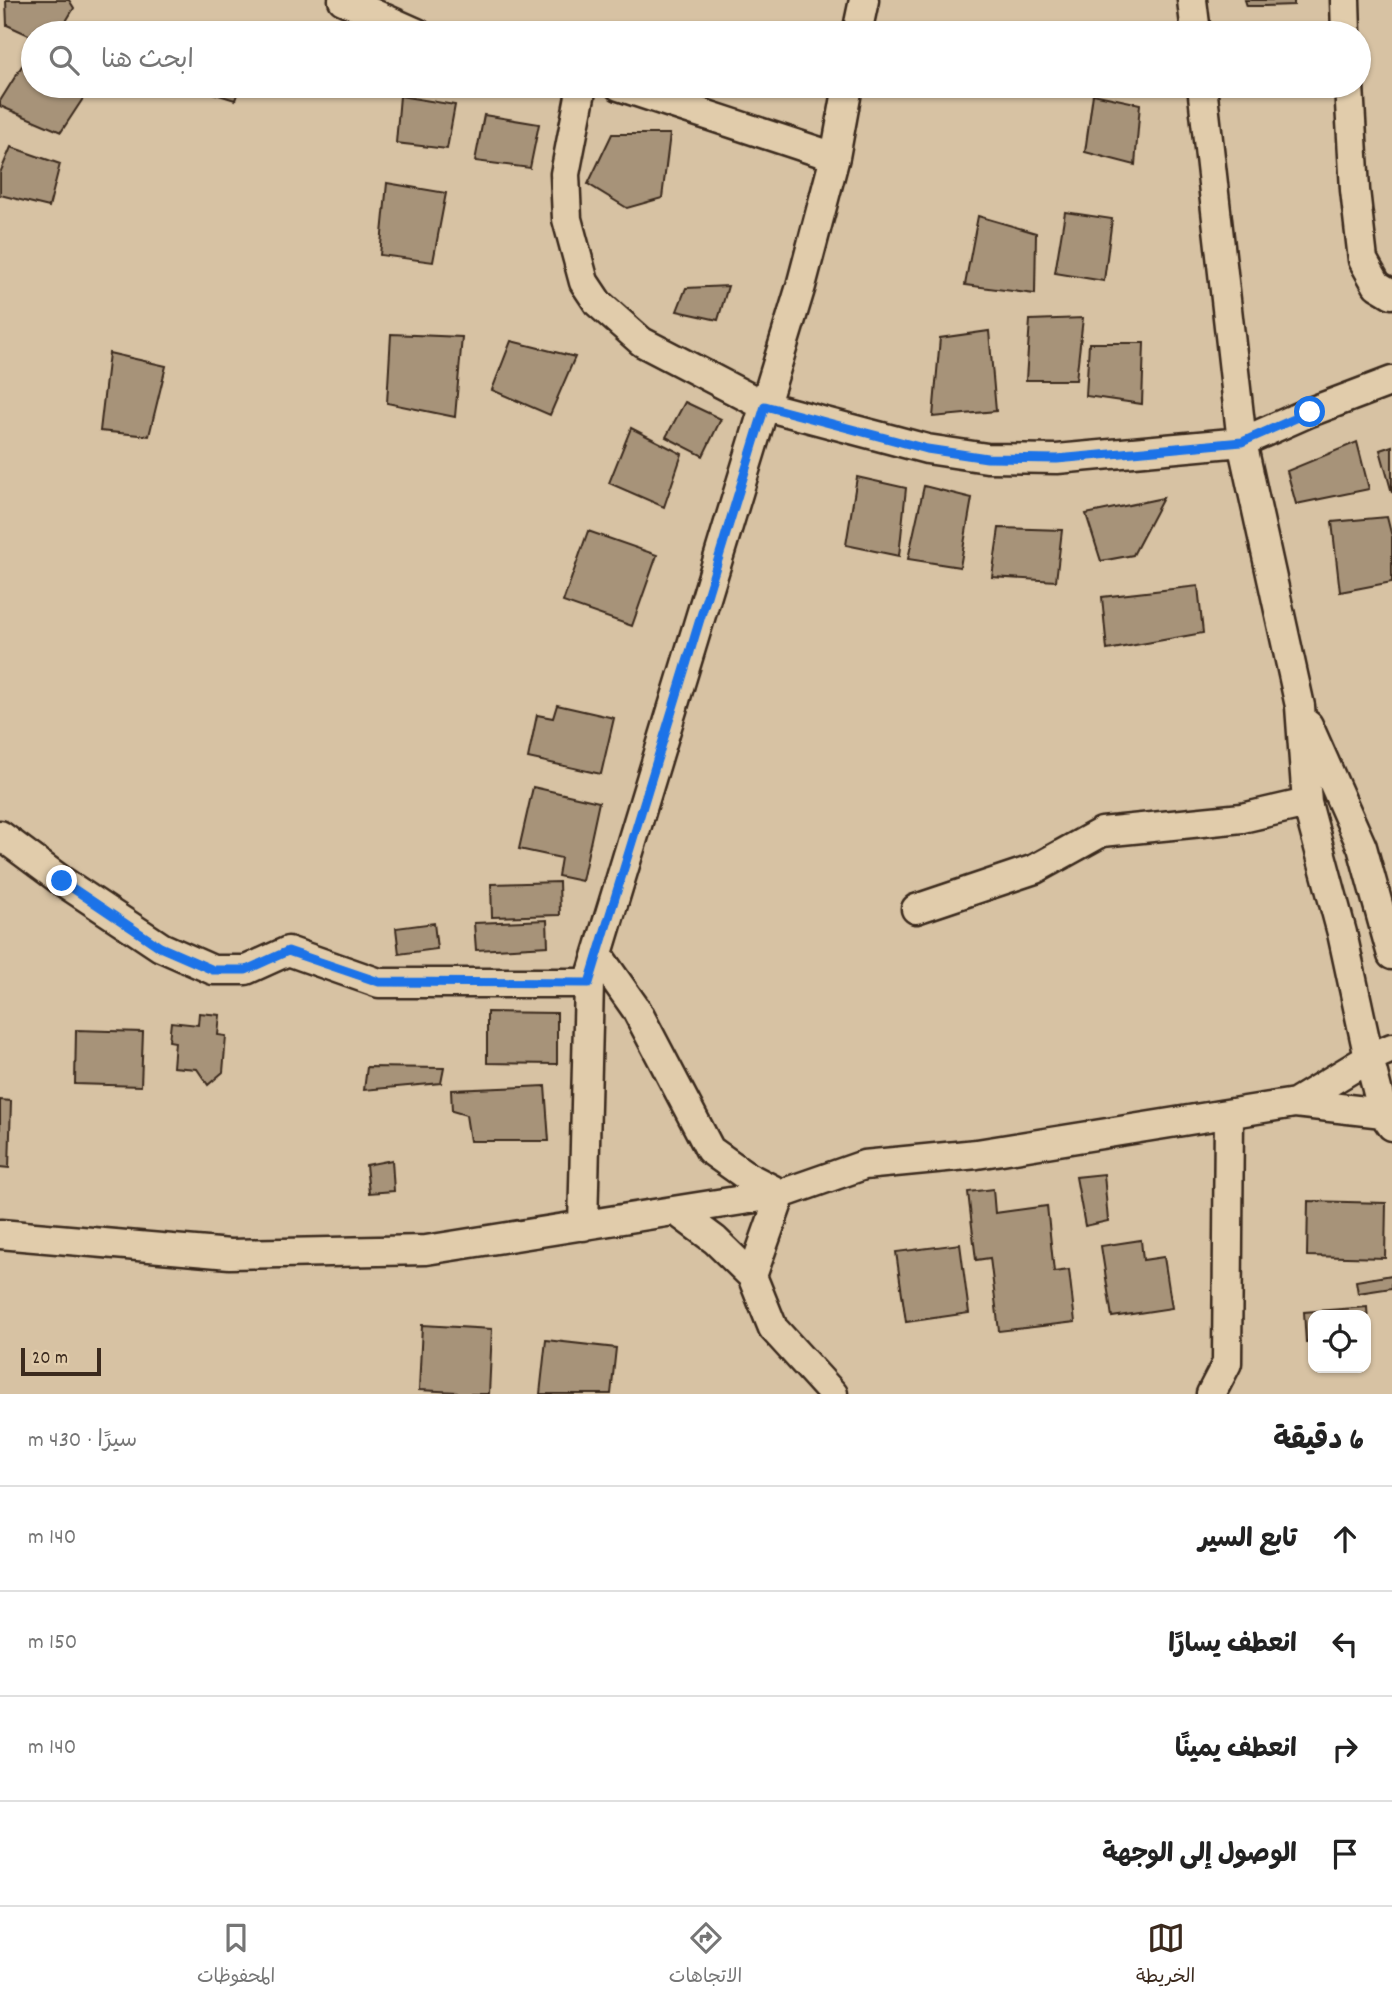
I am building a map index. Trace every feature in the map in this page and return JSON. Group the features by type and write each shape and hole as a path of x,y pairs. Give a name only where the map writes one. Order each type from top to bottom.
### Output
{"street":[{"path":"342,0 390,21"},
{"path":"860,21 864,0"},
{"path":"1192,0 1195,21"},
{"path":"1345,0 1346,21"},
{"path":"580,98 565,174 567,219 584,282 598,303 642,342 765,406 927,449 987,458 1057,459 1242,442 1310,412 1392,381"},
{"path":"656,98 835,157"},
{"path":"583,1226 589,983 801,286 835,157 846,98"},
{"path":"0,1234 230,1254 426,1250 781,1194 864,1165 977,1154 1295,1103 1389,1117 1380,1053 1342,933 1307,803 1300,706 1242,442 1203,98"},
{"path":"1350,98 1355,190 1363,260 1377,285 1392,294"},
{"path":"1300,706 1362,847 1392,955"},
{"path":"916,909 1035,869 1102,832 1241,818 1307,803"},
{"path":"0,835 62,881 160,947 213,970 246,970 288,951 379,982 589,983"},
{"path":"598,955 636,1009 710,1150 748,1177 781,1194"},
{"path":"1295,1103 1380,1053"},
{"path":"1211,1394 1227,1363 1229,1114"},
{"path":"752,1276 781,1194"},
{"path":"676,1211 715,1240 752,1276 773,1328 833,1394"}],"building":[{"path":"6,0 69,0 74,8 66,21 21,21 21,31 7,25"},
{"path":"1245,0 1294,0 1294,5 1247,6"},
{"path":"21,67 21,98 83,98 61,132 0,106 0,101"},
{"path":"400,98 455,105 447,149 396,143"},
{"path":"1092,98 1112,98 1140,104 1135,165 1085,152"},
{"path":"484,115 539,124 530,168 475,161"},
{"path":"612,134 670,134 662,198 627,208 588,184"},
{"path":"11,147 60,164 49,207 0,195 0,173"},
{"path":"387,183 446,193 433,262 380,255"},
{"path":"1065,212 1112,219 1104,281 1055,273"},
{"path":"978,216 1036,233 1035,294 965,285"},
{"path":"728,286 718,320 677,311 686,288"},
{"path":"1083,318 1076,380 1026,380 1030,320"},
{"path":"989,331 996,411 933,417 940,338"},
{"path":"391,334 462,337 455,417 387,403"},
{"path":"511,341 575,357 550,415 492,390"},
{"path":"1089,343 1144,343 1142,404 1086,396"},
{"path":"109,353 166,366 149,436 100,431"},
{"path":"685,402 721,419 703,456 666,437"},
{"path":"631,428 682,454 664,507 609,483"},
{"path":"1357,442 1369,489 1296,504 1287,471"},
{"path":"1392,446 1392,493 1380,450"},
{"path":"857,477 906,488 899,556 846,545"},
{"path":"924,486 972,498 960,567 908,559"},
{"path":"1163,498 1133,555 1101,561 1086,514"},
{"path":"1387,517 1392,537 1392,582 1340,592 1332,522"},
{"path":"999,528 1062,530 1056,581 992,577"},
{"path":"588,531 657,555 632,626 563,602"},
{"path":"1198,586 1203,633 1107,650 1102,597"},
{"path":"557,705 614,718 601,774 528,758 537,715 553,718"},
{"path":"533,787 599,802 582,881 558,876 561,858 519,849"},
{"path":"559,882 560,915 492,917 491,884"},
{"path":"547,920 548,946 476,950 474,923"},
{"path":"434,923 437,949 399,954 396,928"},
{"path":"487,1012 557,1013 557,1064 487,1063"},
{"path":"199,1013 220,1015 218,1035 226,1036 223,1072 208,1085 197,1069 173,1067 175,1042 169,1041 171,1022 198,1025"},
{"path":"76,1030 143,1032 141,1086 75,1084"},
{"path":"367,1067 444,1068 441,1083 364,1090"},
{"path":"545,1086 549,1141 470,1141 466,1115 452,1111 451,1090"},
{"path":"0,1100 11,1101 9,1168 0,1167"},
{"path":"392,1160 394,1191 369,1193 366,1165"},
{"path":"1104,1174 1108,1221 1085,1226 1076,1177"},
{"path":"993,1189 995,1213 1047,1206 1054,1272 1069,1270 1075,1322 999,1331 990,1258 976,1260 968,1192"},
{"path":"1308,1201 1386,1203 1385,1258 1307,1256"},
{"path":"1141,1240 1143,1260 1164,1257 1172,1308 1112,1317 1101,1246"},
{"path":"960,1244 969,1313 906,1322 896,1252"},
{"path":"1392,1275 1392,1288 1358,1293 1356,1281"},
{"path":"1367,1307 1367,1310 1329,1310"},
{"path":"1304,1312 1308,1312 1306,1342"},
{"path":"422,1325 492,1329 489,1394 419,1390"},
{"path":"546,1340 616,1348 611,1394 540,1394"}],"route":[{"path":"62,881 160,947 213,970 246,970 288,951 379,982 589,983 765,406 927,449 987,458 1057,459 1242,442 1310,412"}]}
